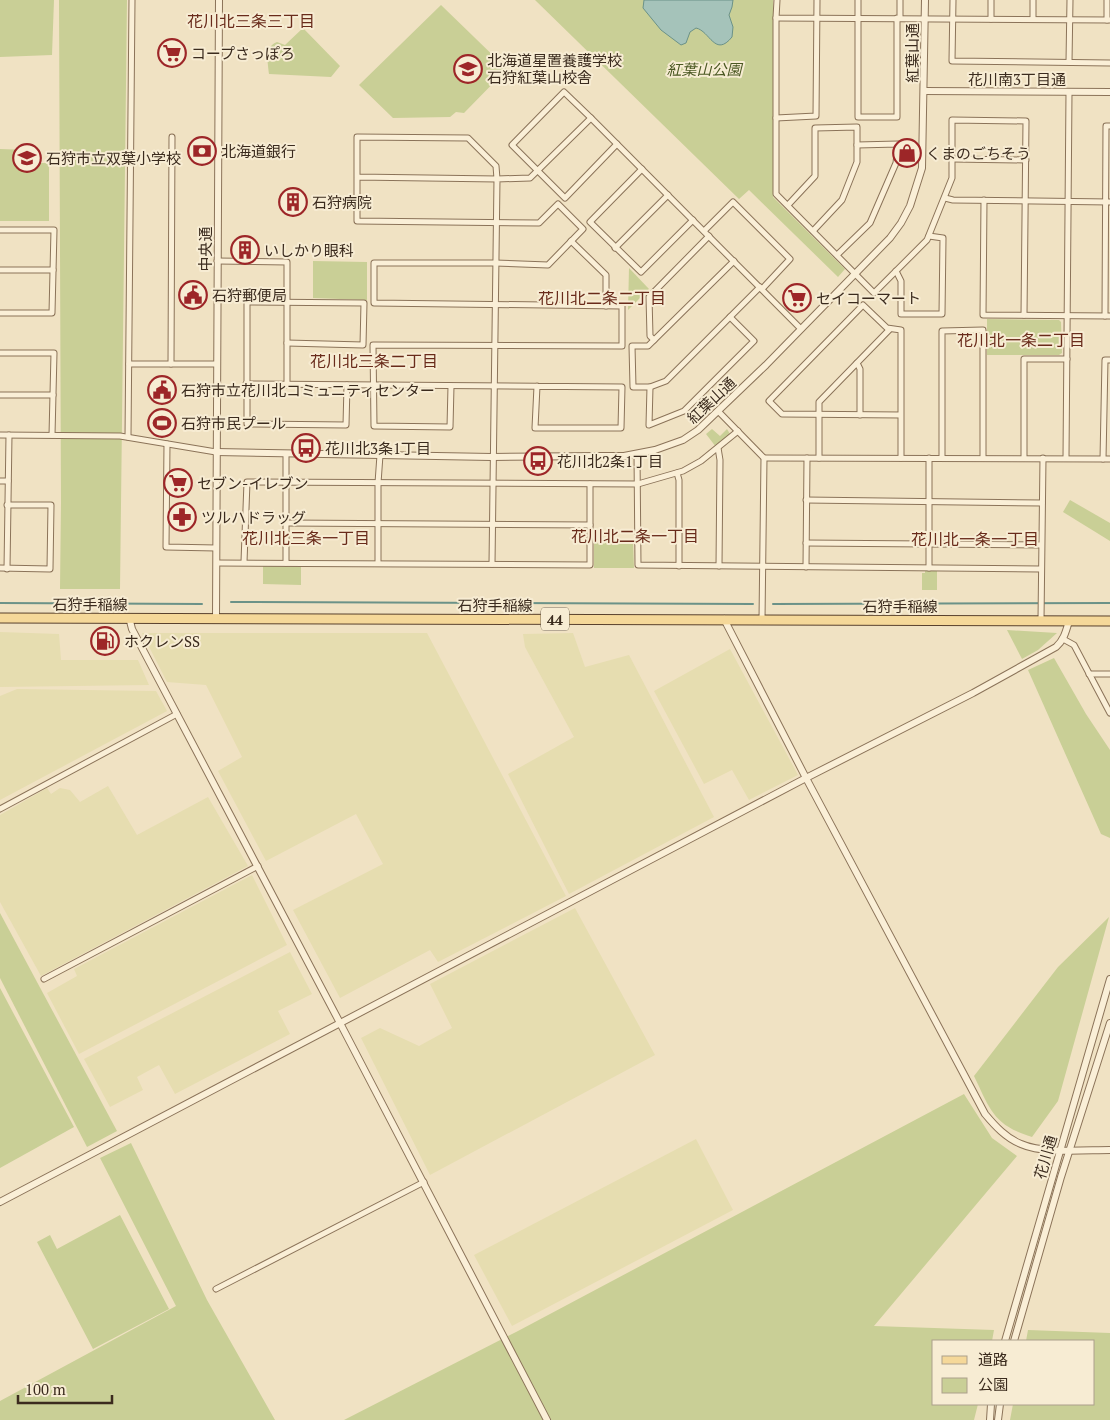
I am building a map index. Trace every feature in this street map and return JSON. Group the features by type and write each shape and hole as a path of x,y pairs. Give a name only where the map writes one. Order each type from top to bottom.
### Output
{"main road":[{"name":"石狩手稲線","path":"0,618 216,617 1110,621"}],"street":[{"path":"128,437 132,0"},
{"name":"中央通","path":"216,617 219,0"},
{"path":"777,0 776,194 874,293 929,236 952,178 952,120 1026,121 1024,315"},
{"path":"776,118 816,116 816,0"},
{"path":"858,0 858,117 897,117 900,0"},
{"name":"紅葉山通","path":"216,452 492,457 617,456 655,450 683,440 698,430 718,411 855,274 890,238 901,223 916,193 922,168 925,0"},
{"path":"953,0 952,61 1110,62"},
{"path":"991,0 991,19"},
{"path":"1033,0 1033,19"},
{"path":"1069,62 1070,0"},
{"path":"776,18 1109,20 1107,0"},
{"name":"花川南3丁目通","path":"924,91 1110,92"},
{"path":"617,144 565,198 512,145 564,92 591,118 617,144 801,328"},
{"path":"1066,458 1069,92"},
{"path":"357,177 530,178 591,118"},
{"path":"984,200 983,315 1107,316 1108,202 1106,126 1110,126"},
{"path":"788,206 815,176 815,128 857,127 857,162 842,200 813,231"},
{"path":"171,364 172,137"},
{"path":"451,386 450,427 374,426 373,345 494,345 622,346 622,306 495,305 374,303 374,263 495,263 548,265 583,229 558,204 539,223 496,222 358,221 356,137 468,138 496,166 497,179 496,222 495,263 495,305 494,345 493,386 492,457 492,564"},
{"path":"837,255 870,223 896,164 898,144 857,145"},
{"path":"952,159 1026,160"},
{"path":"642,169 590,222 641,272 693,220"},
{"path":"616,248 668,195"},
{"path":"945,198 952,200 1108,202"},
{"path":"704,231 733,202 790,259 666,381 650,387 633,387 632,346 648,346 734,261"},
{"path":"0,230 54,230 52,313 0,313"},
{"path":"654,340 650,336 649,297 709,236"},
{"path":"896,271 901,281 901,314 942,314 943,238 929,236"},
{"path":"571,241 606,275 606,306"},
{"path":"217,261 287,262 287,385"},
{"path":"0,270 53,270"},
{"path":"287,343 363,345 364,303 247,302 246,424 346,425 347,385"},
{"path":"901,415 782,414 769,401 863,304 887,328 901,330 901,415 901,458"},
{"path":"650,387 649,425 684,411 754,341 730,317"},
{"path":"819,458 818,402 890,329"},
{"path":"942,458 942,331 983,330 983,458"},
{"path":"0,353 54,352 52,436"},
{"path":"1024,458 1024,358 1067,359"},
{"path":"1102,459 1105,360 1110,360"},
{"path":"857,363 860,368 860,415"},
{"path":"129,364 216,364"},
{"path":"246,384 287,385 374,385 451,386 537,386 622,387 621,428 535,428 537,386"},
{"path":"0,395 53,395"},
{"path":"718,411 764,458 762,620"},
{"path":"244,562 246,482 638,484 678,473 701,461 738,431"},
{"path":"0,435 120,436 216,452"},
{"path":"7,569 9,435"},
{"path":"167,444 166,547 216,548"},
{"path":"718,448 720,460 719,566"},
{"path":"286,454 286,563"},
{"path":"637,454 638,565 1040,569"},
{"path":"378,564 380,455"},
{"path":"764,458 1110,459"},
{"path":"806,458 806,567"},
{"path":"929,458 929,568"},
{"path":"1041,620 1040,569 1043,458"},
{"path":"678,473 679,566"},
{"path":"0,482 8,482"},
{"path":"217,563 590,565 590,484"},
{"path":"806,500 1042,503"},
{"path":"0,568 50,569 52,505 8,505"},
{"path":"287,523 590,525"},
{"path":"0,526 7,526"},
{"path":"806,543 1041,545"},
{"path":"128,617 132,629 548,1420"},
{"path":"724,620 806,778 986,1114 999,1130 1021,1144 1060,1150 1110,1150"},
{"path":"0,1202 806,778 972,693 1056,647 1063,639 1070,621"},
{"path":"1063,639 1074,645 1110,713"},
{"path":"1089,674 1110,674"},
{"path":"0,809 177,714"},
{"path":"44,979 258,866"},
{"name":"花川通","path":"1005,1340 1110,979"},
{"name":"花川通","path":"1014,1340 1070,1150 1110,1023"},
{"path":"216,1289 424,1182"},
{"path":"990,1420 991,1405"},
{"path":"998,1420 1000,1405"}],"shaded area":[{"path":"0,632 59,634 61,660 138,660 149,685 0,687"},
{"path":"142,633 427,633 566,896 438,962 430,950 340,998 293,910 383,864 356,814 266,861 218,771 242,757 206,685 167,682"},
{"path":"573,633 585,667 629,655 714,817 569,894 508,774 574,737 525,647 523,634"},
{"path":"730,649 798,775 749,800 732,770 704,784 654,691"},
{"path":"17,689 156,691 167,711 0,800 0,696"},
{"path":"108,786 137,835 208,797 248,866 41,976 0,902 0,815 47,788 51,794 60,788 70,790 80,802"},
{"path":"252,875 287,945 79,1054 47,993 77,976 74,969"},
{"path":"575,908 655,1055 430,1175 361,1038 380,1028 419,1046 452,1028 430,984"},
{"path":"290,952 312,994 278,1011 290,1034 175,1094 159,1065 137,1077 143,1090 110,1107 84,1059"},
{"path":"696,1139 733,1210 512,1326 474,1255"}],"green space":[{"path":"0,0 54,0 52,55 0,57"},
{"path":"59,0 127,0 120,589 60,589"},
{"name":"紅葉山公園","path":"535,0 773,0 773,197 845,269 838,277 749,190 739,199"},
{"path":"441,5 507,69 464,113 456,112 450,117 393,118 359,85"},
{"path":"303,28 340,66 331,77 269,74 268,51 270,48 277,42 285,45"},
{"path":"0,149 28,150 28,163 49,163 49,221 0,221"},
{"path":"313,261 367,262 367,300 313,298"},
{"path":"629,268 649,289 628,310"},
{"path":"987,319 1059,320 1061,322 1062,353 1059,355 987,355"},
{"path":"712,429 720,436 727,429 730,434 716,447 706,434"},
{"path":"1070,500 1110,523 1110,541 1063,512"},
{"path":"633,541 634,568 594,568 594,542"},
{"path":"263,566 301,566 301,585 263,584"},
{"path":"925,571 937,571 937,590 922,590 922,573 925,573"},
{"path":"1007,630 1057,633 1038,650 1022,659"},
{"path":"1054,658 1086,714 1110,750 1110,838 1101,834 1028,670"},
{"path":"0,913 117,1131 87,1147 0,978"},
{"path":"1109,917 1058,1101 1032,1137 1009,1127 994,1114 974,1076 1058,967"},
{"path":"0,988 74,1127 0,1168"},
{"path":"964,1094 992,1138 1017,1156 874,1326 994,1330 992,1340 932,1340 932,1405 978,1405 974,1420 344,1420 518,1331"},
{"path":"131,1143 207,1300 275,1420 0,1420 0,1401 176,1306 100,1158"},
{"path":"120,1215 169,1309 93,1349 37,1242 50,1235 57,1249"},
{"path":"1028,1330 1110,1333 1110,1420 1010,1420 1013,1405 1095,1405 1095,1340 1026,1340"}],"water":[{"path":"644,0 733,0 729,15 733,27 732,37 726,43 717,44 696,28 690,32 686,43 681,45 661,30 643,8"}],"waterway":[{"path":"231,602 753,604"},
{"path":"0,603 202,604"},
{"path":"773,604 1110,603"}],"place":[{"name":"コープさっぽろ","path":"172,53"},
{"name":"北海道星置養護学校 石狩紅葉山校舎","path":"468,69"},
{"name":"北海道銀行","path":"202,151"},
{"name":"くまのごちそう","path":"907,153"},
{"name":"石狩市立双葉小学校","path":"27,158"},
{"name":"石狩病院","path":"293,202"},
{"name":"いしかり眼科","path":"245,250"},
{"name":"石狩郵便局","path":"193,295"},
{"name":"セイコーマート","path":"797,298"},
{"name":"石狩市立花川北コミュニティセンター","path":"162,390"},
{"name":"石狩市民プール","path":"162,423"},
{"name":"花川北3条1丁目","path":"306,448"},
{"name":"花川北2条1丁目","path":"538,461"},
{"name":"セブン-イレブン","path":"178,483"},
{"name":"ツルハドラッグ","path":"182,517"},
{"name":"ホクレンSS","path":"105,641"}],"district":[{"name":"花川北三条三丁目","path":"251,21"},
{"name":"花川北二条二丁目","path":"602,298"},
{"name":"花川北一条二丁目","path":"1021,340"},
{"name":"花川北三条二丁目","path":"374,361"},
{"name":"花川北二条一丁目","path":"635,536"},
{"name":"花川北三条一丁目","path":"306,538"},
{"name":"花川北一条一丁目","path":"975,539"}]}
